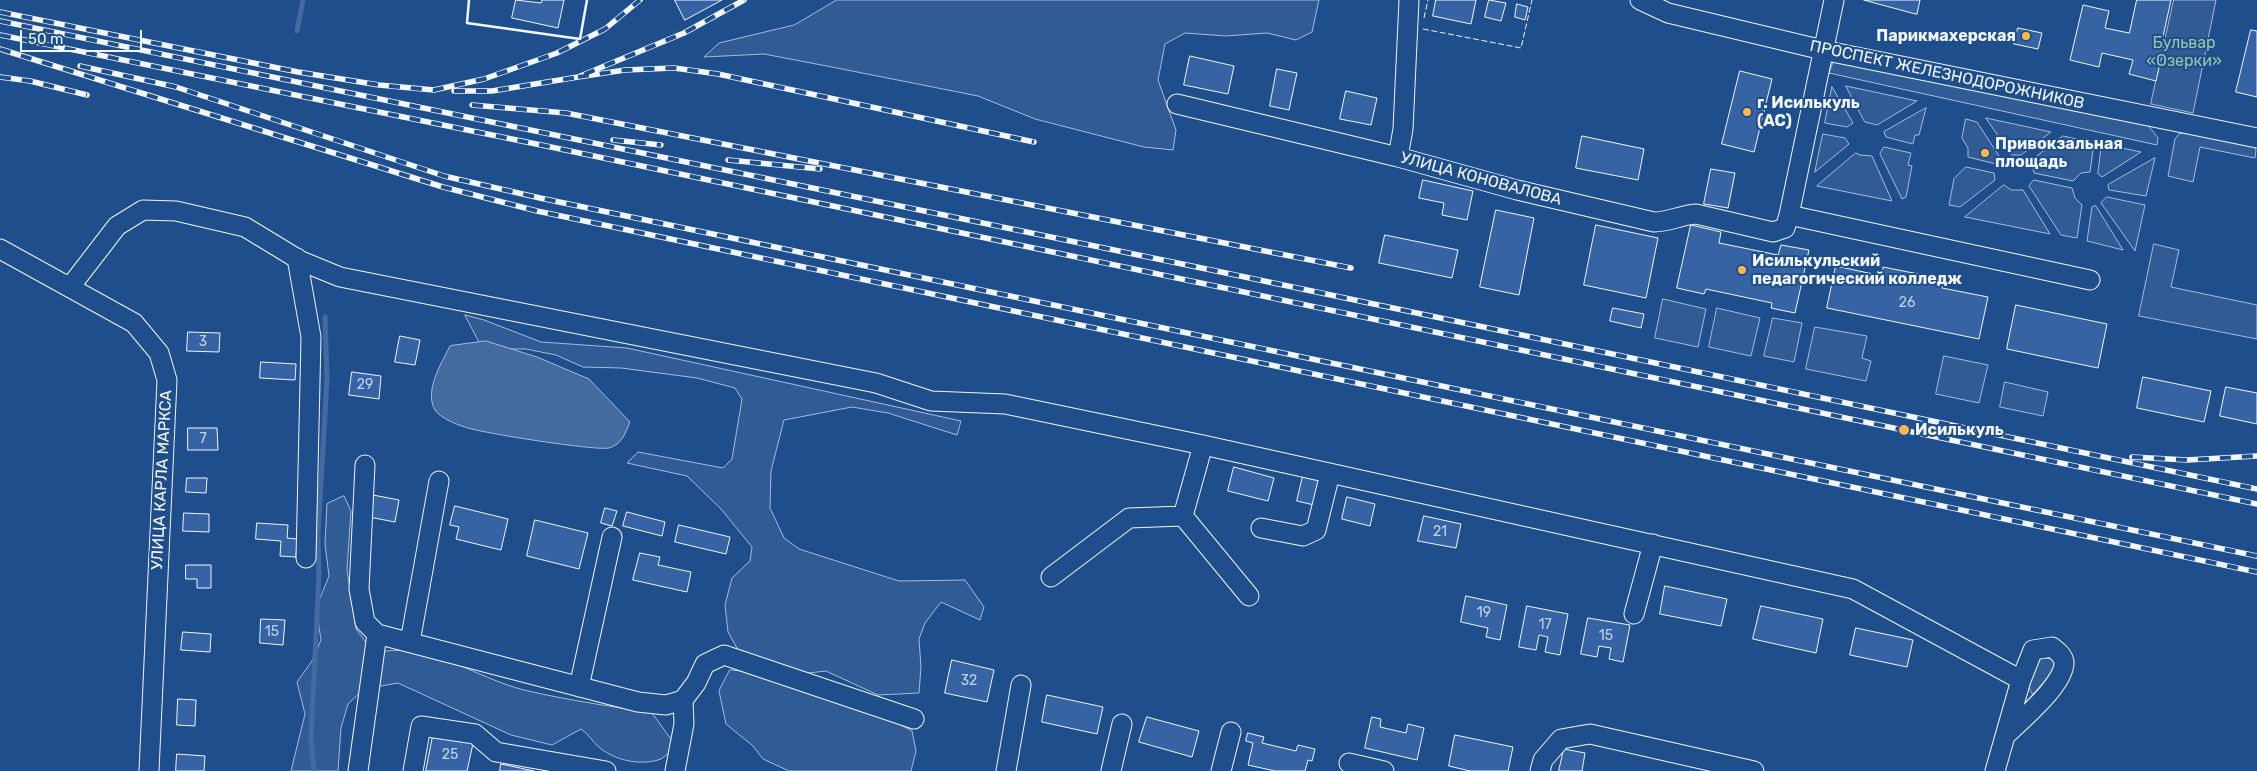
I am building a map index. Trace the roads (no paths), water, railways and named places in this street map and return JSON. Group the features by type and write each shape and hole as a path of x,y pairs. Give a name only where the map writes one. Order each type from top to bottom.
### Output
{"street":[{"path":"1398,157 1403,129 1408,0"},
{"name":"ПРОСПЕКТ ЖЕЛЕЗНОДОРОЖНИКОВ","path":"1640,0 1668,12 1823,50 2257,138"},
{"path":"1787,222 1834,0"},
{"name":"УЛИЦА КОНОВАЛОВА","path":"1177,104 1398,157 1517,190 1654,222 1668,222 1683,215 1696,214 1773,232 1787,222 2090,280"},
{"path":"70,287 116,226 143,210 176,210 245,227 297,258 340,277 876,383 931,401 1005,404 1203,445 1853,589 2021,680"},
{"name":"УЛИЦА КАРЛА МАРКСА","path":"0,249 134,323 159,353 167,380 149,771"},
{"path":"297,258 312,337 306,558"},
{"path":"1183,516 1203,445"},
{"path":"365,465 359,589 365,622 377,634 638,702 666,705 683,700 696,683 705,664 724,656 914,719"},
{"path":"1260,528 1303,536 1316,530 1330,474"},
{"path":"410,642 439,482"},
{"path":"1051,577 1129,518 1183,516"},
{"path":"1183,516 1249,596"},
{"path":"579,687 612,537"},
{"path":"1634,614 1653,544"},
{"path":"358,771 377,634"},
{"path":"1995,771 2021,680 2033,650 2044,646 2052,647 2060,653 2064,662 2054,687 2006,735"},
{"path":"1006,771 1020,685"},
{"path":"675,771 684,724 683,700"},
{"path":"1111,771 1122,724"},
{"path":"412,771 421,726 475,734 496,752 555,767 606,771"},
{"path":"1221,771 1230,732"},
{"path":"1540,771 1543,760 1560,739 1590,734 1754,771"},
{"path":"1349,763 1384,771"}],"waterway":[{"path":"297,31 303,0"},
{"path":"314,771 311,738 319,574 318,535 327,379 325,317"}],"railway":[{"path":"0,12 298,72 379,85 434,90 484,79 557,53 605,29 640,0"},
{"path":"454,91 492,91 578,77 684,33 744,0"},
{"path":"0,21 1221,272 2257,489"},
{"path":"0,35 546,146 2257,504"},
{"path":"0,49 443,187 537,211 2257,572"},
{"path":"80,66 176,87 444,176 540,198 2257,556"},
{"path":"578,77 625,70 674,68 718,74 1034,142"},
{"path":"0,77 30,81 87,95"},
{"path":"472,105 566,113 1351,268"},
{"path":"613,140 661,145"},
{"path":"728,160 820,169"},
{"path":"2132,457 2187,460 2257,456"}],"place":[{"name":"Парикмахерская","path":"2026,36"},
{"name":"г. Исилькуль (АС)","path":"1747,112"},
{"name":"Привокзальная площадь","path":"1985,153"},
{"name":"Исилькульский педагогический колледж","path":"1742,270"},
{"name":"Исилькуль","path":"1904,430"}],"park label":[{"name":"Бульвар «Озерки»","path":"2184,52"}]}
